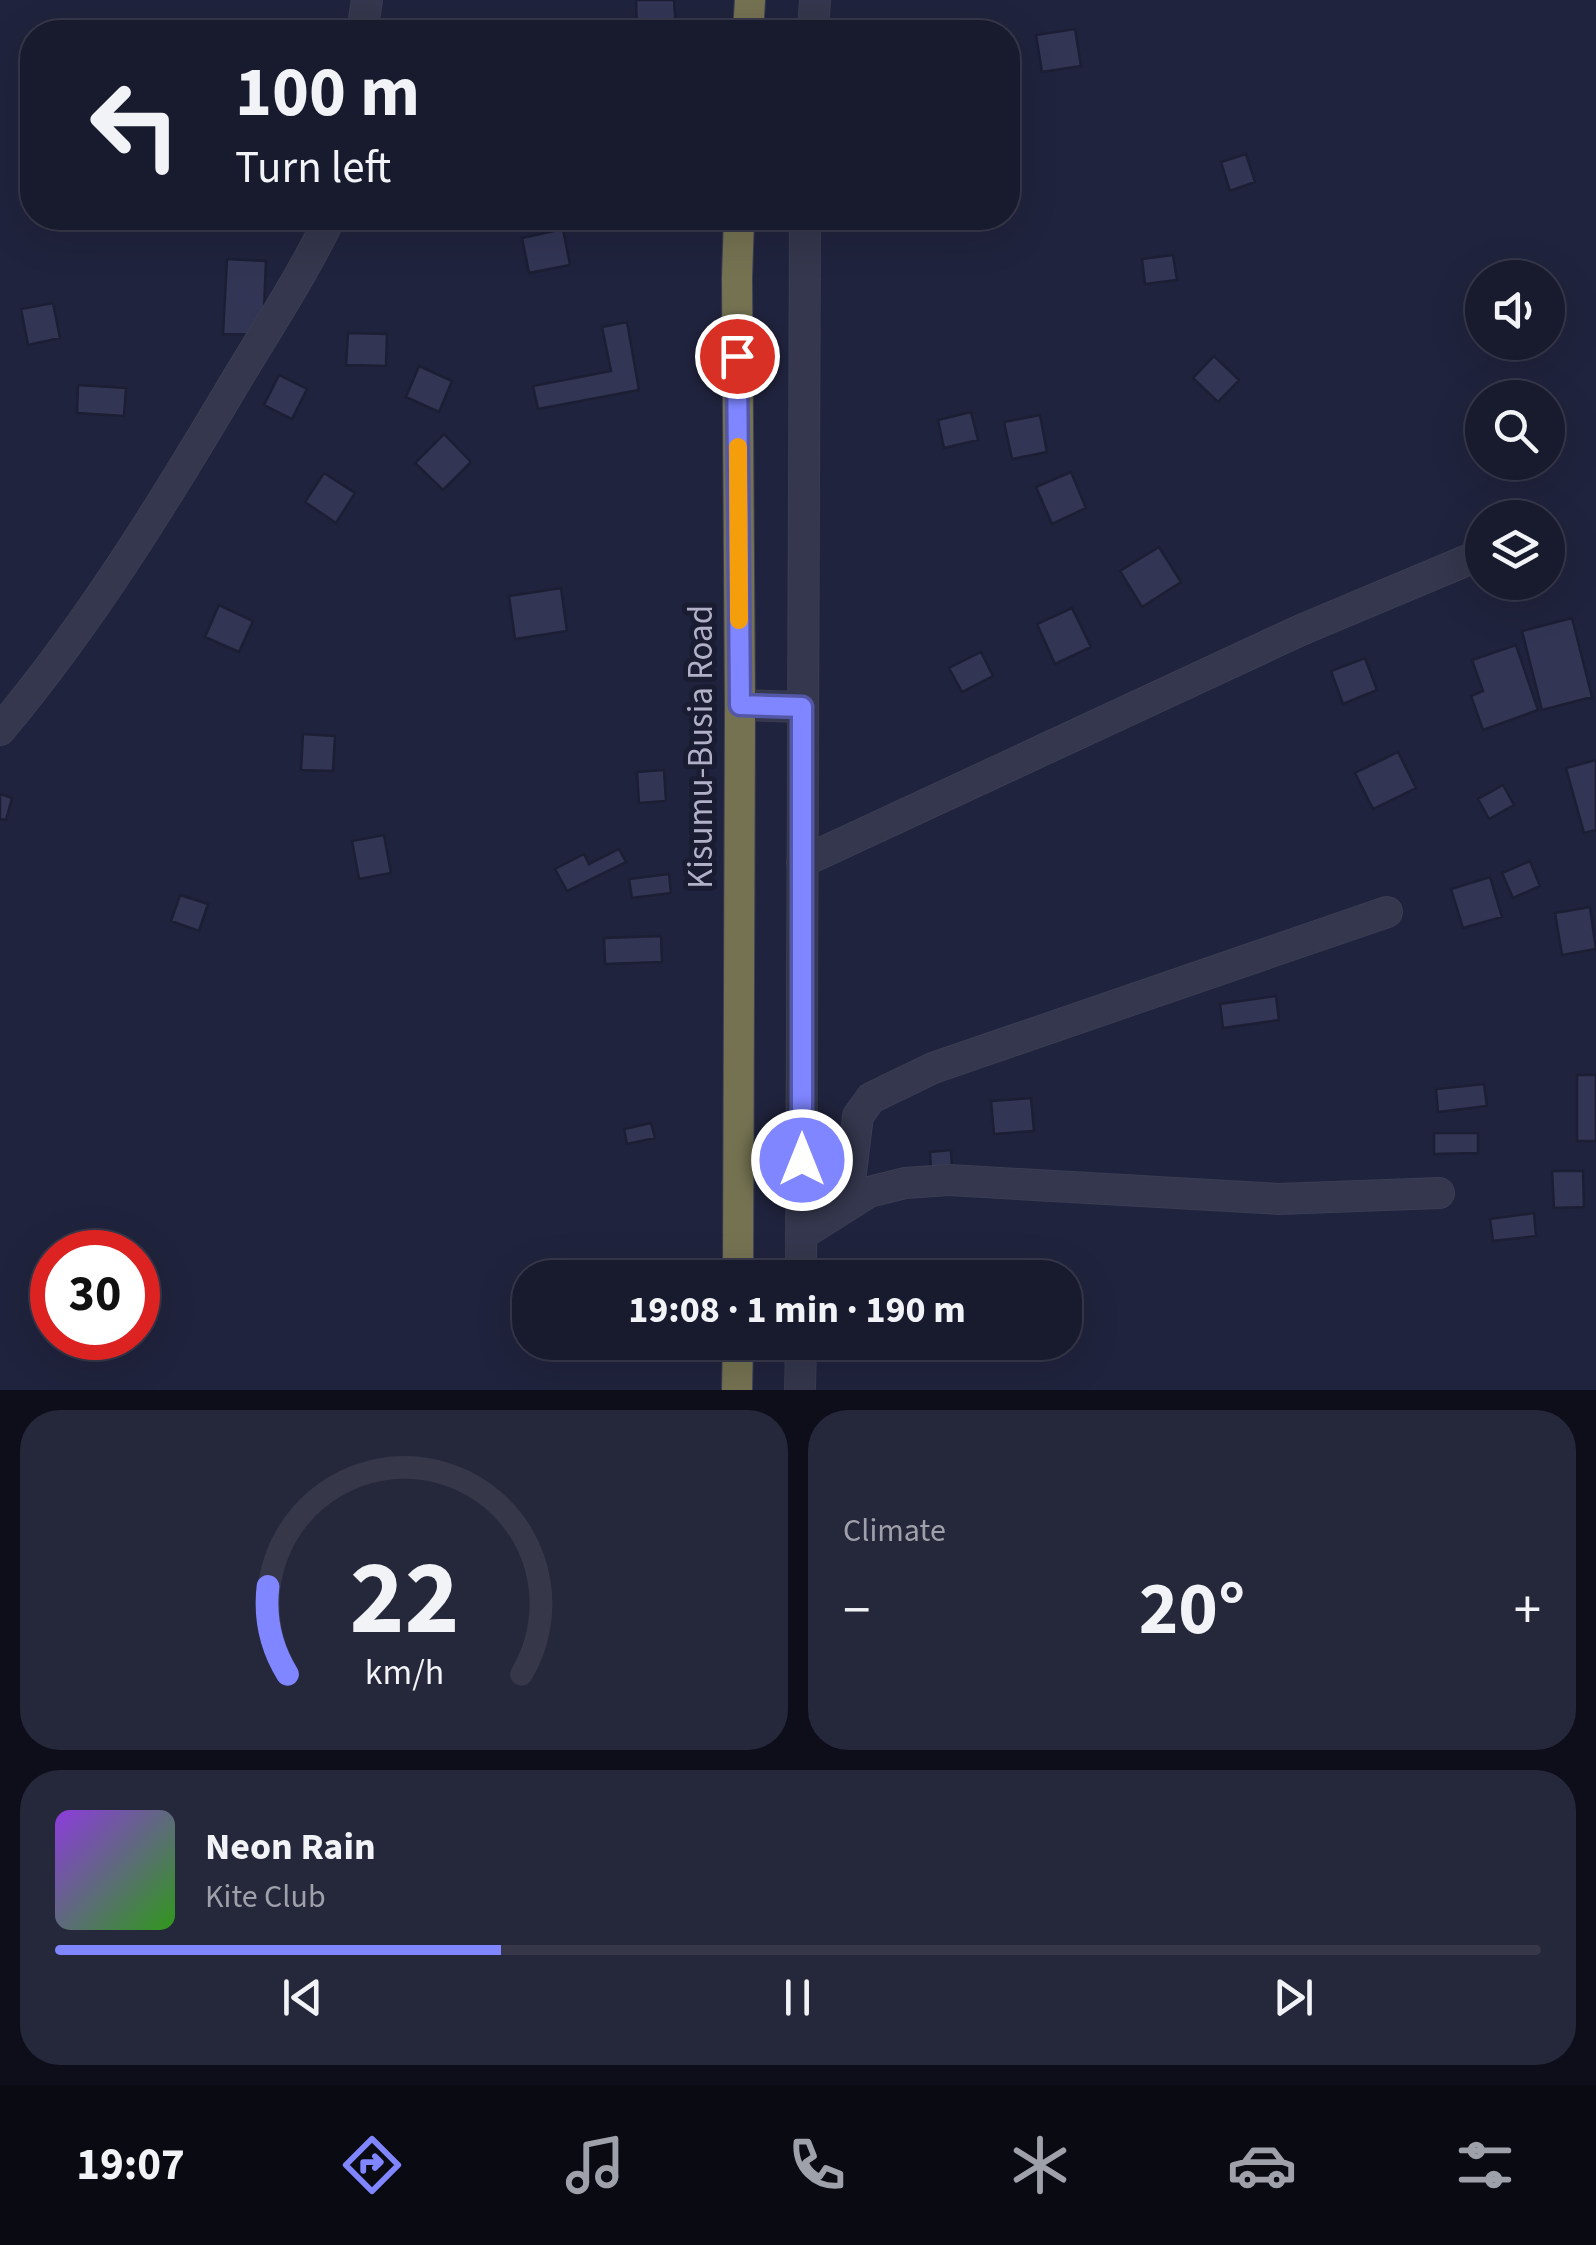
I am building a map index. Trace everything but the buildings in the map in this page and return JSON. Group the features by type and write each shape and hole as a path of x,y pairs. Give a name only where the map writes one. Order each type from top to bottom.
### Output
{"highway":[{"name":"Kisumu-Busia Road","path":"738,1260 739,230"},
{"path":"737,1390 738,1360"}],"street":[{"path":"0,730 35,688 158,512 303,274 324,230"},
{"path":"801,1260 805,230"},
{"path":"802,862 1300,630 1465,561"},
{"path":"740,705 802,707"},
{"path":"847,1205 858,1116 871,1098 933,1068 1387,912"},
{"path":"801,1235 870,1192 905,1183 950,1180 1279,1199 1439,1192"},
{"path":"800,1360 800,1390"}],"slow traffic":[{"path":"738,447 739,620"}],"route":[{"path":"737,356 740,705 802,707 802,1160"}]}
